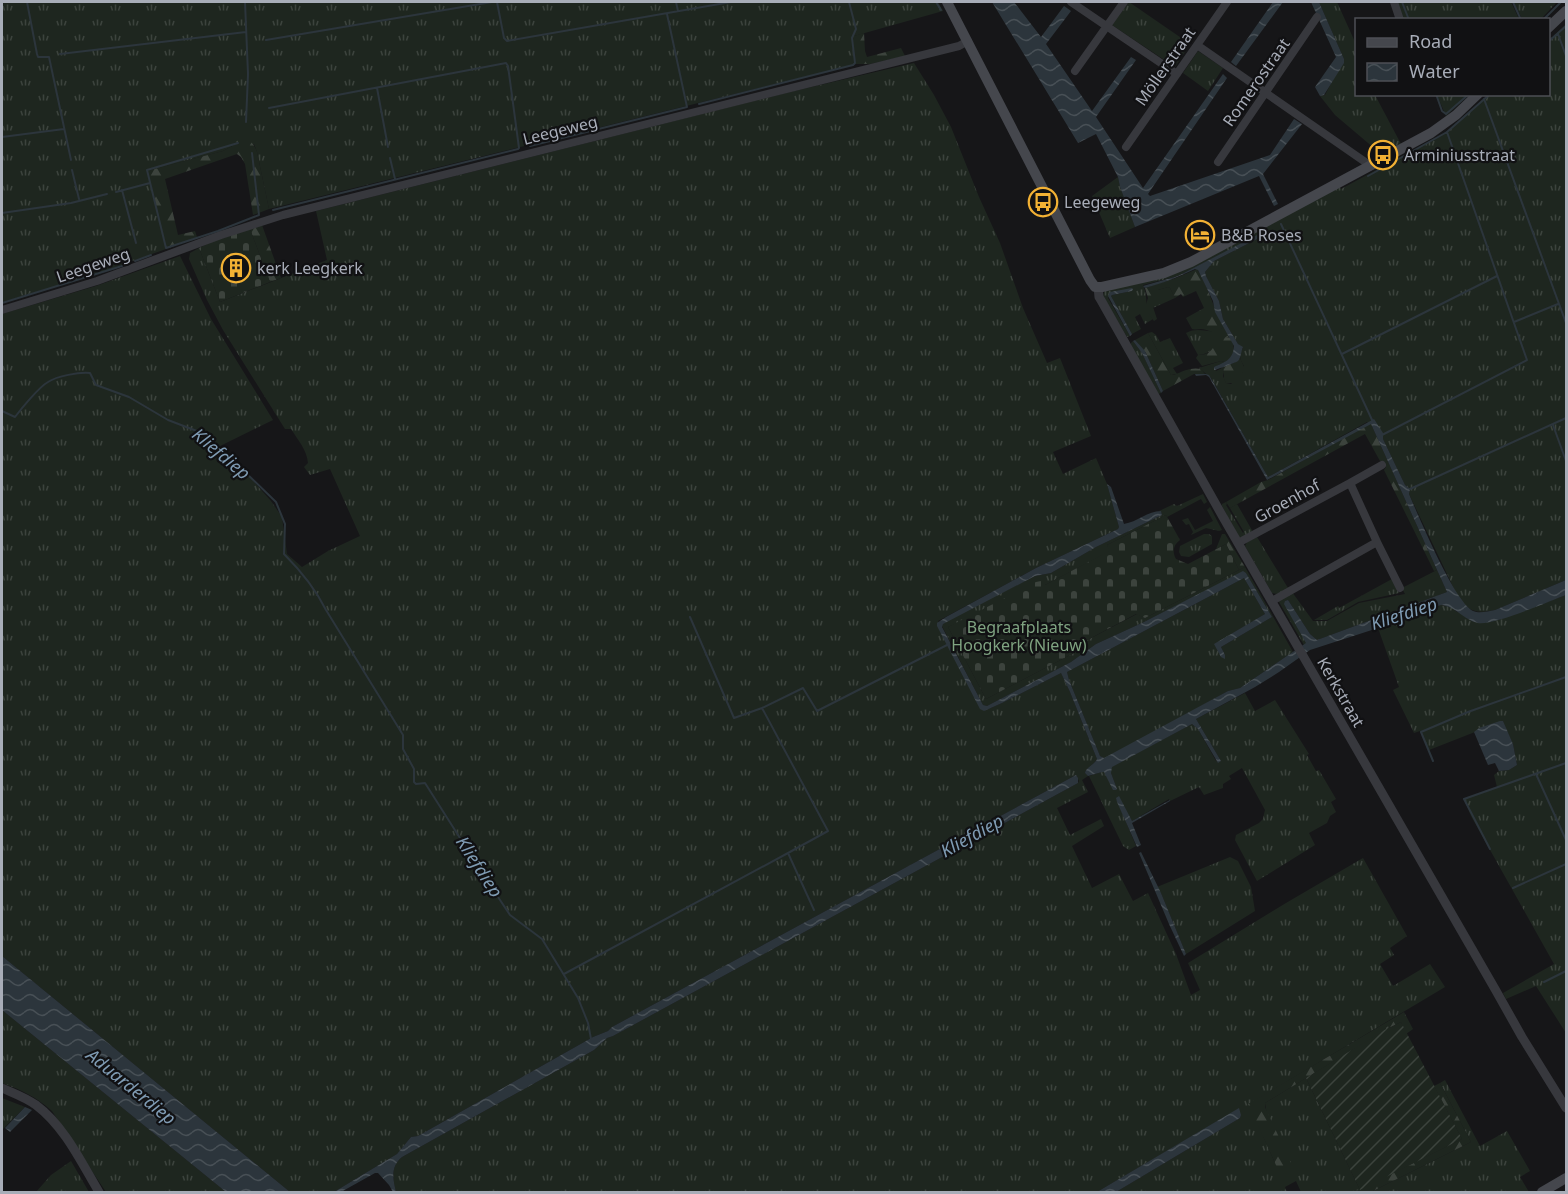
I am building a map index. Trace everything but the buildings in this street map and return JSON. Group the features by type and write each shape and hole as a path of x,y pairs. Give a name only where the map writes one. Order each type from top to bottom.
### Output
{"main road":[{"path":"947,2 1090,280 1098,287 1179,268 1440,128 1476,96"},
{"path":"1550,26 1566,11"},
{"path":"1542,1192 1566,1178"}],"street":[{"path":"1075,71 1124,2"},
{"name":"Möllerstraat","path":"1126,147 1227,2"},
{"path":"1394,2 1399,18"},
{"path":"1074,3 1177,74"},
{"name":"Romerostraat","path":"1218,162 1317,17"},
{"name":"Leegeweg","path":"2,310 97,281 283,215 959,46 968,41"},
{"path":"1197,45 1371,166"},
{"name":"Kerkstraat","path":"1098,287 1102,302 1238,543 1522,1037 1566,1108"},
{"name":"Groenhof","path":"1238,543 1382,465"},
{"path":"1350,483 1400,588"},
{"path":"1272,601 1377,542"},
{"path":"2,1088 35,1104 48,1116 71,1145 99,1192"}],"green space":[{"path":"2,2 938,2 943,11 854,36 853,52 856,64 269,209 254,144 236,144 223,151 148,171 166,249 96,274 2,302"},
{"path":"1129,2 1190,44 1175,67 1112,25"},
{"path":"1319,2 1337,2 1355,42 1355,96 1376,96 1401,144 1381,154 1335,115 1320,96 1325,95 1344,59"},
{"path":"1396,2 1511,2 1519,18 1403,18"},
{"path":"1514,2 1557,2 1542,18 1522,18"},
{"path":"1566,24 1566,580 1495,610 1482,612 1469,608 1457,595 1409,494 1410,489 1405,485 1383,439 1383,433 1367,422 1268,477 1211,378 1199,368 1221,361 1225,362 1214,367 1216,371 1222,368 1226,383 1231,384 1242,373 1244,366 1240,355 1243,348 1238,344 1223,319 1219,301 1205,272 1214,261 1265,235 1265,232 1178,276 1143,285 1148,311 1153,319 1145,324 1140,314 1135,317 1141,329 1132,334 1111,296 1132,291 1110,293 1108,298 1130,336 1127,337 1103,296 1106,289 1163,277 1340,187 1341,189 1445,133 1487,96 1550,96 1550,39"},
{"path":"864,33 867,57 901,48 905,56 870,64 856,64 853,37"},
{"path":"1198,51 1223,68 1208,91 1183,73"},
{"path":"914,63 951,127 1047,363 1060,358 1091,436 1053,452 1063,474 1096,458 1107,484 1119,527 1036,568 938,621 984,711 1061,673 1097,759 1086,770 1085,773 1088,776 1082,780 1088,792 1057,808 1070,835 1101,819 1104,826 1072,846 1092,888 1119,874 1133,901 1148,893 1176,954 1191,995 1200,990 1188,963 1363,858 1407,936 1390,948 1394,955 1380,964 1393,986 1430,964 1445,987 1249,1104 1275,1163 1265,1103 1306,1078 1360,1190 1301,1192 1296,1181 1285,1187 1287,1192 1116,1192 1240,1118 1238,1109 1097,1192 396,1192 394,1169 402,1157 594,1050 607,1038 1078,783 1076,775 608,1031 593,1037 418,1136 411,1137 397,1154 334,1192 290,1192 2,956 2,314 96,286 180,256 211,319 273,420 218,447 235,461 271,501 282,517 287,554 302,567 328,551 360,536 330,469 310,475 304,467 308,463 304,449 291,429 285,429 223,330 189,259 190,253 199,248 220,302 327,260 316,211"},
{"path":"1437,96 1468,96 1446,116"},
{"path":"241,138 251,142 256,149 269,209 253,215 245,164 237,154 165,179 178,235 195,231 197,237 166,249 147,171 223,151 236,144"},
{"path":"1118,177 1135,227 1110,238 1092,196"},
{"path":"262,225 281,278 270,282 250,229"},
{"path":"250,229 270,282 220,302 199,248"},
{"path":"1197,269 1224,327 1214,332 1192,329 1186,318 1204,308 1196,291 1183,297 1181,294 1175,298 1168,287 1158,290 1161,301 1153,307 1157,319 1154,321 1145,308 1148,298 1145,288"},
{"path":"1168,287 1175,298 1153,308 1158,290"},
{"path":"1224,327 1230,338 1226,337 1202,355 1198,355 1186,333 1197,330 1214,331"},
{"path":"1152,332 1160,342 1170,338 1183,363 1173,368 1177,374 1171,375 1148,333"},
{"path":"1148,333 1171,375 1194,369 1201,369 1205,374 1194,374 1163,391 1146,353 1135,340"},
{"path":"1226,337 1230,338 1233,345 1234,351 1231,357 1225,362 1202,366 1196,358 1198,355 1210,352 1216,341"},
{"path":"1133,341 1142,353 1161,393 1158,394 1131,347"},
{"path":"1240,358 1245,369 1242,373 1243,377 1236,383 1226,383 1222,368"},
{"path":"1371,424 1437,570 1434,571 1384,470 1386,467 1383,461 1380,461 1365,434 1230,508 1226,502 1268,480"},
{"path":"1203,494 1207,502 1204,504 1201,499 1167,517 1166,515 1107,545 1110,551 1045,585 948,627 986,699 1074,653 1076,646 1137,614 1145,618 1245,567 1293,652 1240,688 1228,691 1107,758 1100,756 1067,672 1244,578 1265,614 1215,644 1225,655 1221,647 1272,617 1246,573 1243,572 1096,644 1071,662 987,706 983,705 942,626 944,622 1035,576 1051,573 1096,547 1162,515 1159,511 1174,504 1177,506"},
{"path":"1226,502 1243,533 1230,508 1237,504 1253,532 1242,538 1239,537 1222,506"},
{"path":"1210,507 1222,530 1206,528 1191,535 1193,532 1189,524 1186,525 1182,520 1188,518 1195,530 1213,521 1207,510"},
{"name":"Begraafplaats Hoogkerk (Nieuw)","path":"1166,515 1180,540 1174,549 1176,559 1188,564 1226,544 1239,570 1145,618 1136,614 1076,646 1074,653 986,699 948,627 1036,582 1041,581 1045,585 1109,551 1107,545"},
{"path":"1204,534 1212,536 1212,544 1189,557 1181,556 1180,546"},
{"path":"1222,534 1225,534 1245,567 1239,570 1226,544 1216,549"},
{"path":"1257,537 1288,588 1277,594 1272,593 1245,546 1247,542"},
{"path":"1437,570 1447,592 1317,640 1310,634 1288,600 1285,601 1307,643 1304,645 1279,602 1292,592 1313,621 1327,621 1359,603 1405,594 1402,588"},
{"path":"1392,579 1399,593 1358,602 1327,620 1314,620 1338,606 1339,608"},
{"path":"1566,595 1566,1033 1536,986 1506,999 1503,993 1554,964 1471,816 1464,799 1497,787 1494,775 1517,765 1513,744 1503,721 1429,750 1420,731 1414,733 1393,690 1399,687 1378,628 1441,605 1451,607 1457,612 1498,620"},
{"path":"1245,693 1255,711 1275,700 1309,754 1307,755 1316,771 1319,770 1336,799 1331,802 1336,812 1330,816 1327,823 1309,833 1315,845 1257,881 1235,840 1236,835 1263,819 1265,810 1242,768 1229,776 1231,779 1223,784 1223,788 1204,795 1199,787 1170,801 1169,799 1132,821 1116,798 1136,846 1129,850 1123,846 1089,776 1104,772 1117,789 1111,767 1192,724 1198,729 1216,761 1221,761 1196,719"},
{"path":"1230,857 1238,861 1251,887 1255,911 1186,954 1157,887"},
{"path":"2,1010 226,1192 106,1192 52,1111 28,1094 2,1083"},
{"path":"1404,1012 1413,1029 1406,1034 1401,1022 1389,1028 1388,1026 1387,1029 1265,1103 1294,1170 1281,1176 1248,1104"},
{"path":"1401,1022 1462,1139 1360,1190 1306,1078 1386,1027 1389,1028"},
{"path":"1445,1080 1480,1146 1507,1131 1530,1171 1520,1177 1529,1192 1371,1192 1471,1142 1440,1083"},
{"path":"1440,1083 1471,1142 1371,1192 1354,1192 1462,1139 1434,1086"},
{"path":"2,1098 25,1107 2,1130"},
{"path":"71,1161 89,1192 36,1192 51,1175"}],"water":[{"path":"992,2 1014,2 1041,37 1064,6 1071,11 1046,44 1092,111 1131,57 1136,60 1096,117 1143,188 1223,74 1227,78 1148,194 1150,196 1270,155 1294,119 1302,124 1263,174 1278,204 1274,206 1259,176 1135,227 1118,177 1096,134 1078,143"},
{"path":"1273,2 1283,2 1236,66 1231,62"},
{"path":"1311,2 1319,2 1344,59 1344,63 1324,95 1320,96 1315,87 1336,57"},
{"path":"1263,232 1265,235 1214,261 1205,272 1219,301 1223,319 1238,344 1243,347 1238,361 1214,370 1214,367 1230,357 1234,346 1215,312 1213,301 1198,270 1195,269 1170,280 1152,286 1145,288 1143,286 1178,276"},
{"path":"1132,288 1132,291 1111,296 1132,334 1130,336 1108,296 1110,292"},
{"path":"1135,340 1145,351 1163,391 1161,393 1142,353 1133,341"},
{"path":"1195,374 1209,375 1268,477 1374,419 1383,433 1383,439 1405,485 1410,489 1409,494 1447,576 1456,592 1473,611 1495,610 1566,580 1566,595 1508,617 1485,623 1473,621 1441,605 1310,650 1255,687 1196,719 1221,761 1218,763 1198,729 1192,724 1112,767 1111,773 1116,790 1113,790 1104,772 1088,776 1086,771 1097,759 1061,673 984,711 980,709 937,623 1036,568 1118,529 1107,484 1111,487 1124,524 1156,511 1161,511 1162,515 1096,547 1051,573 1035,576 943,624 942,627 983,705 987,706 1071,662 1096,644 1243,571 1272,617 1221,647 1225,659 1221,657 1214,644 1265,614 1244,578 1067,672 1100,756 1104,758 1228,691 1240,688 1306,643 1284,604 1285,601 1288,600 1310,634 1317,640 1447,592 1371,424 1267,480 1209,377"},
{"path":"1503,721 1513,744 1517,765 1509,770 1499,771 1495,763 1488,765 1474,732"},
{"path":"1076,775 1078,783 607,1038 594,1050 402,1157 394,1169 396,1192 393,1192 378,1173 375,1173 341,1192 334,1192 397,1154 411,1137 418,1136 593,1037 608,1031"},
{"path":"1119,796 1132,821 1170,800 1132,823 1141,845 1137,847 1117,802 1116,798"},
{"path":"1141,852 1161,893 1186,954 1184,956 1139,853"},
{"name":"Aduarderdiep","path":"2,956 290,1192 226,1192 2,1010"},
{"path":"25,1107 32,1110 10,1132 5,1128"},
{"path":"1239,1108 1240,1118 1116,1192 1097,1192"}],"waterway":[{"path":"27,2 38,57 49,57 71,160"},
{"path":"245,2 248,74 246,122"},
{"path":"266,40 492,2"},
{"path":"497,2 504,38 507,41 731,2"},
{"path":"676,2 678,11"},
{"path":"699,104 853,65 855,63 852,38 856,29 849,2"},
{"path":"936,2 941,10"},
{"path":"1402,2 1408,18"},
{"path":"1513,2 1520,18"},
{"path":"1545,18 1561,2"},
{"path":"530,146 687,107 667,14"},
{"path":"1550,40 1566,26"},
{"path":"60,54 246,32"},
{"path":"1558,34 1566,56"},
{"path":"269,108 506,63 519,148 273,210"},
{"path":"377,88 388,147"},
{"path":"1437,96 1442,111 1446,114 1467,96"},
{"path":"1368,176 1447,132 1488,96"},
{"path":"1484,99 1566,323"},
{"path":"2,137 64,129"},
{"path":"1382,435 1527,360 1447,132"},
{"path":"238,143 147,170 166,248 259,215 252,153"},
{"path":"390,158 395,179"},
{"path":"72,170 79,199"},
{"path":"116,192 150,183"},
{"path":"122,190 136,243"},
{"path":"2,213 71,203 107,194"},
{"path":"1281,224 1373,422"},
{"path":"135,261 151,255"},
{"path":"2,303 122,266"},
{"path":"1342,354 1497,276"},
{"path":"1514,322 1558,304"},
{"name":"Kliefdiep","path":"2,411 15,417 35,393 48,382 68,375 90,373 96,385 129,397 168,420 202,433 276,502 285,524 284,554 317,594 403,735 403,749 414,769 414,782 416,784 425,783 510,915 542,939 578,998 588,1023 591,1039"},
{"path":"1410,489 1566,418"},
{"path":"1553,425 1566,461"},
{"path":"690,617 734,718 762,708 803,688 817,711 949,644"},
{"path":"1433,761 1421,732 1468,712 1566,677"},
{"path":"762,708 828,831 788,853 814,910"},
{"path":"1490,849 1464,799 1566,763"},
{"path":"1536,774 1566,840"},
{"path":"564,974 788,853"},
{"path":"1513,888 1566,864"},
{"path":"1544,982 1566,971"}],"place":[{"name":"Arminiusstraat","path":"1383,155"},
{"name":"Leegeweg","path":"1043,202"},
{"name":"B&B Roses","path":"1200,235"},
{"name":"kerk Leegkerk","path":"236,268"}]}
